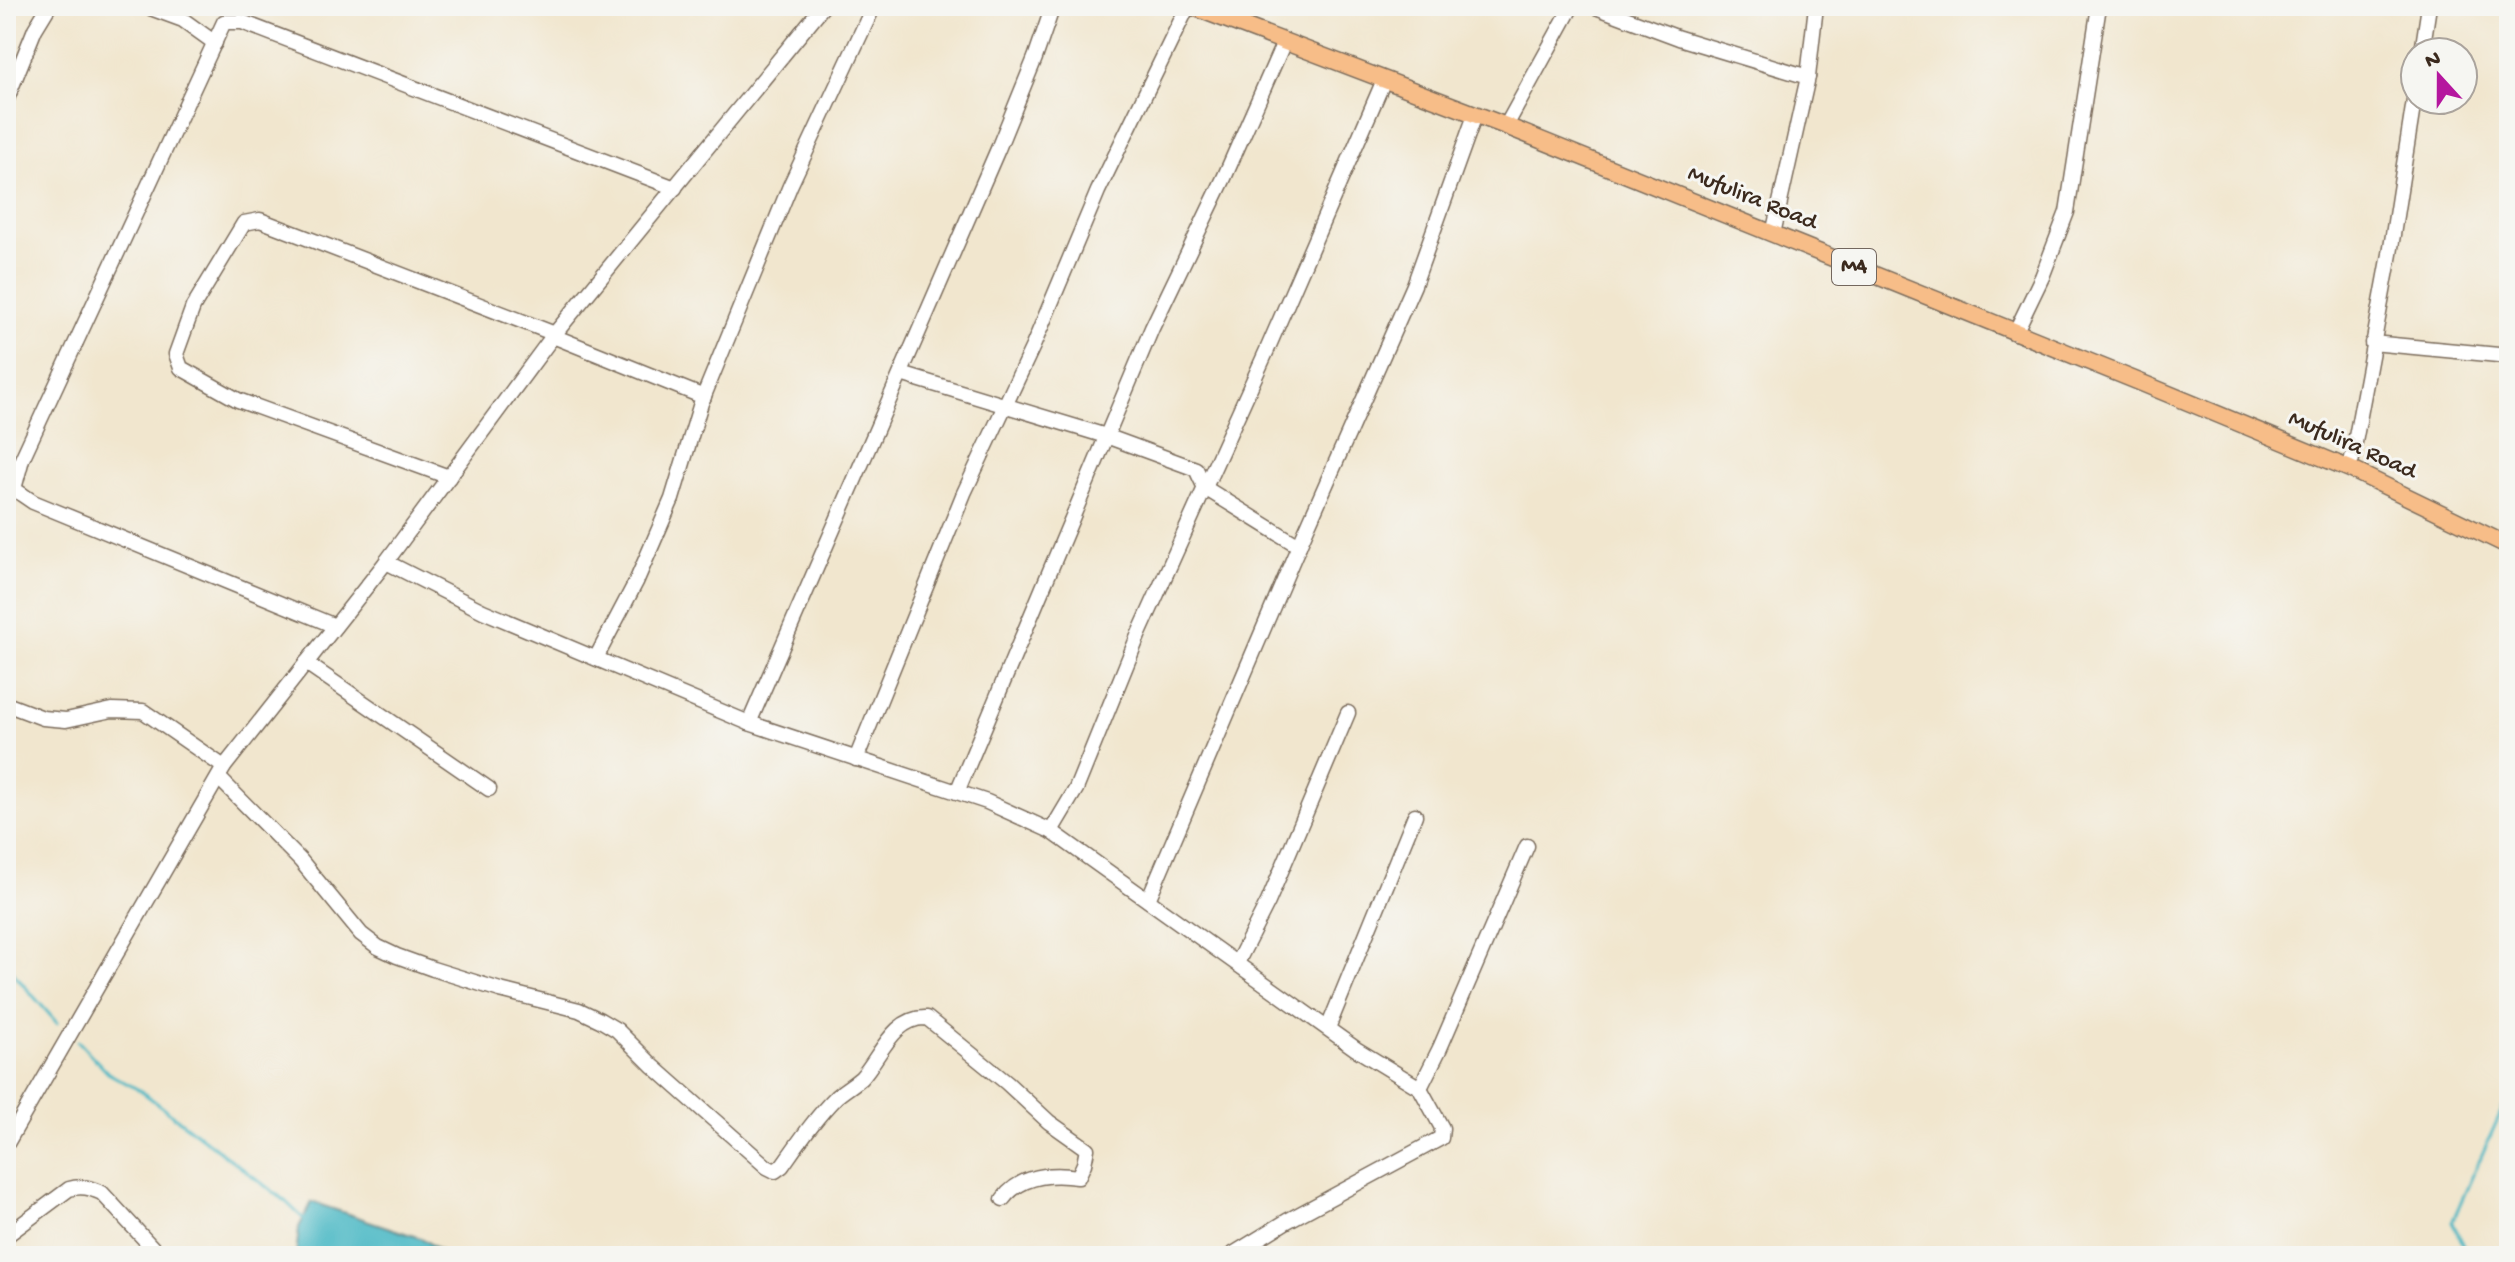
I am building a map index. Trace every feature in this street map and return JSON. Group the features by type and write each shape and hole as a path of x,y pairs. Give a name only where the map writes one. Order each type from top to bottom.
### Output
{"main road":[{"name":"Mufulira Road","path":"1190,6 1506,126 2350,469 2509,546"}],"street":[{"path":"6,101 35,29 49,6"},
{"path":"145,6 183,20 215,43"},
{"path":"6,1145 221,772 386,562 554,335 823,6"},
{"path":"596,658 636,582 672,499 704,397 790,186 870,14 869,6"},
{"path":"749,723 1035,58 1053,6"},
{"path":"856,759 964,493 1033,346 1098,191 1190,6"},
{"path":"1506,126 1572,6"},
{"path":"1593,6 1679,38 1808,77"},
{"path":"1773,234 1808,77 1816,6"},
{"path":"2015,333 2042,277 2067,212 2099,6"},
{"path":"2424,36 2429,6"},
{"path":"335,626 33,502 14,489 22,459 224,22 242,22 675,188"},
{"path":"957,792 1152,328 1224,178 1284,42"},
{"path":"1051,831 1076,789 1138,636 1384,80"},
{"path":"1148,900 1414,285 1475,115"},
{"path":"2350,469 2390,254 2412,116"},
{"path":"449,477 238,400 181,368 176,354 193,307 244,223 260,220 704,397"},
{"path":"2372,343 2509,356"},
{"path":"901,374 1106,436 1196,469 1205,488 1299,546"},
{"path":"386,562 483,611 749,723 987,802 1051,831 1328,1028 1420,1088 1442,1128 1441,1138 1287,1221 1230,1256"},
{"path":"306,663 489,789"},
{"path":"6,704 43,718 66,720 112,710 143,711 221,772 361,934 378,947 433,969 579,1010 600,1020 617,1030 696,1105 775,1171 782,1166 814,1120 861,1077 896,1032 912,1019 927,1018 1007,1083 1049,1122 1087,1149 1078,1177 1063,1174 1035,1178 1013,1185 1003,1199"},
{"path":"1237,963 1268,902 1348,713"},
{"path":"1328,1028 1415,815"},
{"path":"1420,1088 1527,846"},
{"path":"6,1236 69,1189 78,1186 102,1193 160,1256"}],"water":[{"path":"312,1202 423,1239 447,1256 296,1256 299,1227"}],"waterway":[{"path":"6,965 57,1023"},
{"path":"78,1041 108,1073 141,1091 285,1201 306,1221"},
{"path":"2479,1256 2465,1247 2452,1222 2509,1094"}]}
